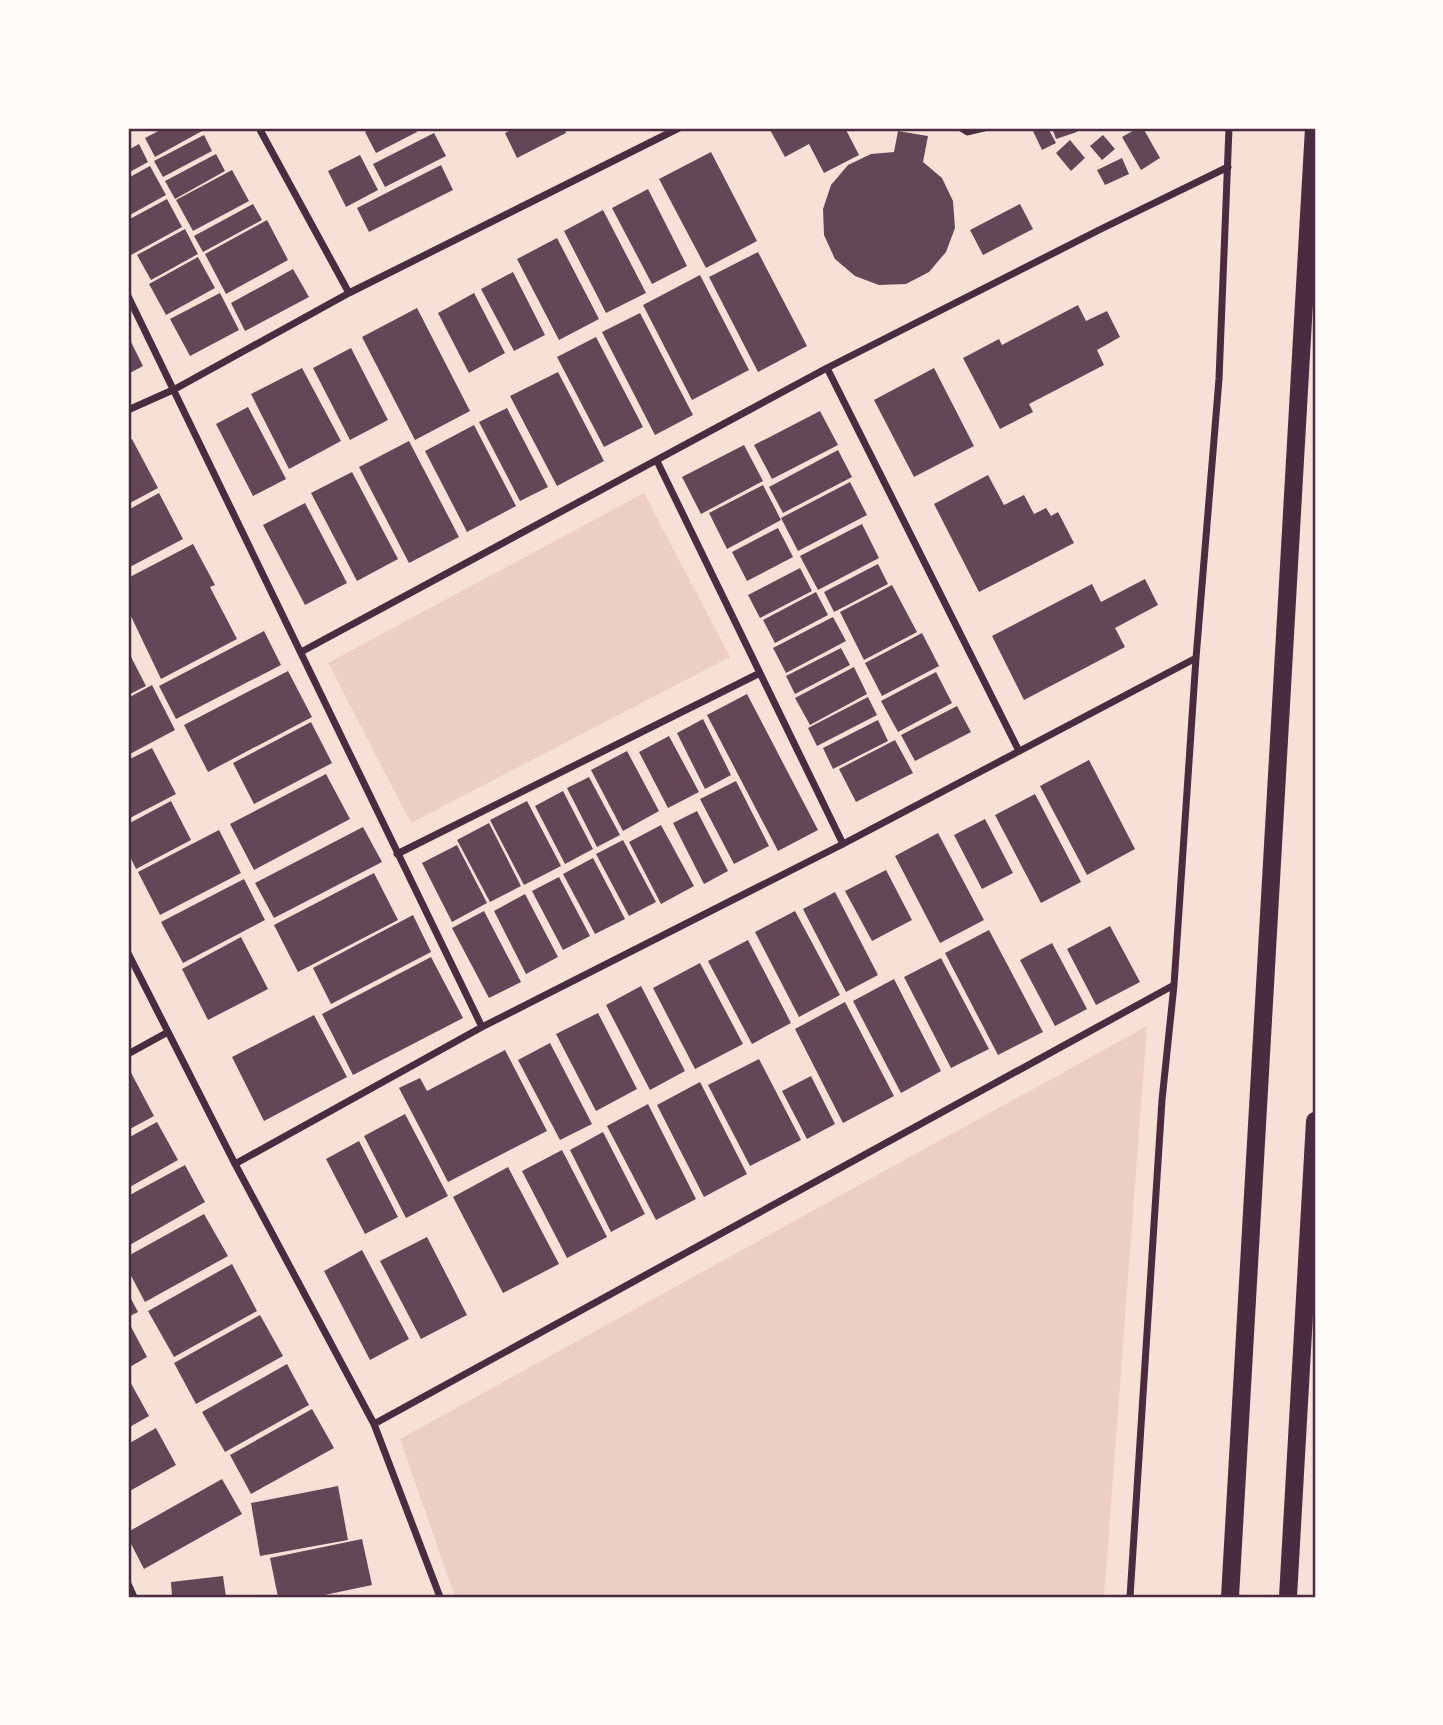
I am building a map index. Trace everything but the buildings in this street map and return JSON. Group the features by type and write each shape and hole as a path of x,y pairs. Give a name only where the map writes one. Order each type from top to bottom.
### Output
{"main road":[{"path":"1230,1597 1314,128"},
{"path":"1288,1597 1315,1121"}],"street":[{"path":"259,128 349,293"},
{"path":"128,410 174,389 349,293 679,128"},
{"path":"1130,1597 1162,1100 1174,985 1196,657 1219,379 1229,128"},
{"path":"301,652 827,368 1228,167"},
{"path":"128,296 482,1027"},
{"path":"827,368 1019,751"},
{"path":"657,461 843,844"},
{"path":"235,1164 482,1027 843,844 1196,657"},
{"path":"397,854 760,673"},
{"path":"128,953 235,1164 374,1424 440,1596 430,1597"},
{"path":"374,1424 1174,985"},
{"path":"128,1054 168,1032"},
{"path":"128,1584 134,1597"}],"lane":[{"path":"959,128 967,133 988,128"}],"shaded area":[{"path":"644,493 730,657 411,823 328,663"},
{"path":"1147,1026 1104,1597 455,1597 400,1439"}]}
